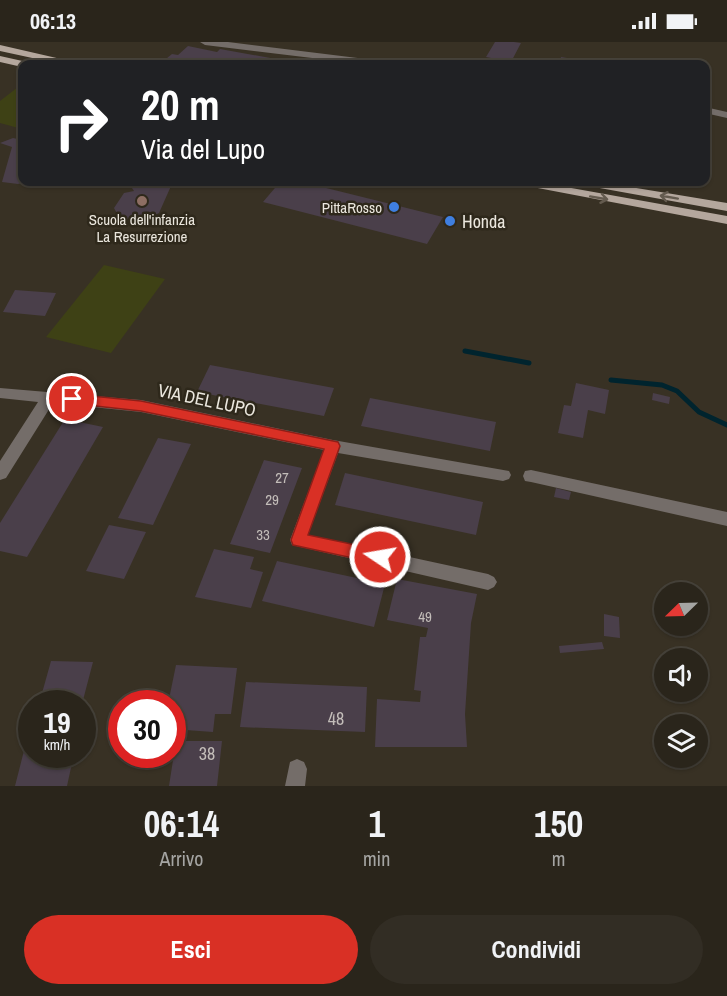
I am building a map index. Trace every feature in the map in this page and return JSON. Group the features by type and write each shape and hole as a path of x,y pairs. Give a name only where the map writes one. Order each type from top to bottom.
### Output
{"main road":[{"path":"0,48 53,60"},
{"path":"0,59 18,63"},
{"path":"544,186 727,220"},
{"path":"606,186 727,207"}],"street":[{"path":"205,42 350,60"},
{"path":"710,111 727,115"},
{"name":"VIA DEL LUPO","path":"0,393 141,406 333,446 503,475"},
{"path":"0,474 49,397"},
{"path":"333,446 298,540 488,582"},
{"path":"531,476 727,519"}],"green space":[{"path":"18,87 18,128 0,123 0,101"},
{"path":"104,265 165,279 111,353 46,337"}],"building":[{"path":"495,42 521,43 512,60 486,57"},
{"path":"188,46 276,59 165,60 172,54 178,55"},
{"path":"561,57 573,59 573,60 560,60"},
{"path":"13,138 18,139 18,184 2,182 12,147 0,143"},
{"name":"Scuola dell'infanzia La Resurrezione","path":"131,186 171,186 159,213 147,219 120,219 114,208 124,193 134,191"},
{"path":"277,186 318,186 443,217 427,244 263,202"},
{"path":"15,290 56,293 45,316 3,312"},
{"path":"210,365 334,388 324,416 197,392"},
{"path":"576,383 609,390 605,414 588,410 583,438 558,433 564,405 571,406"},
{"path":"653,393 670,397 669,404 652,400"},
{"path":"370,398 496,422 490,451 361,426"},
{"path":"65,419 103,427 27,557 0,551 0,523"},
{"path":"158,438 191,444 153,525 118,518"},
{"path":"264,460 302,468 270,553 230,544"},
{"path":"345,473 483,502 476,535 335,505"},
{"path":"556,488 571,492 569,500 554,497"},
{"path":"109,525 146,532 124,579 86,571"},
{"path":"214,549 254,557 250,569 263,572 251,608 195,597"},
{"path":"277,561 385,584 374,627 262,601"},
{"path":"397,579 477,594 471,623 465,714 467,747 375,747 377,699 420,702 421,691 414,690 420,637 426,637 428,628 387,620"},
{"path":"604,614 619,617 620,638 604,636"},
{"path":"602,642 604,649 560,653 559,646"},
{"path":"51,661 93,662 86,690 43,690"},
{"path":"176,665 237,668 231,714 215,714 213,732 186,730 186,690 171,690"},
{"path":"246,682 367,687 365,732 240,727"},
{"path":"186,741 222,741 217,786 169,786 172,768 186,768"},
{"path":"20,768 71,768 67,786 15,786"}],"waterway":[{"path":"465,351 529,363"},
{"path":"611,380 662,385 677,391 699,412 727,425"}],"place":[{"name":"Scuola dell'infanzia La Resurrezione","path":"142,201"},
{"name":"PittaRosso","path":"394,207"},
{"name":"Honda","path":"450,221"}],"route":[{"path":"72,399 141,406 333,446 298,540 380,557"}]}
